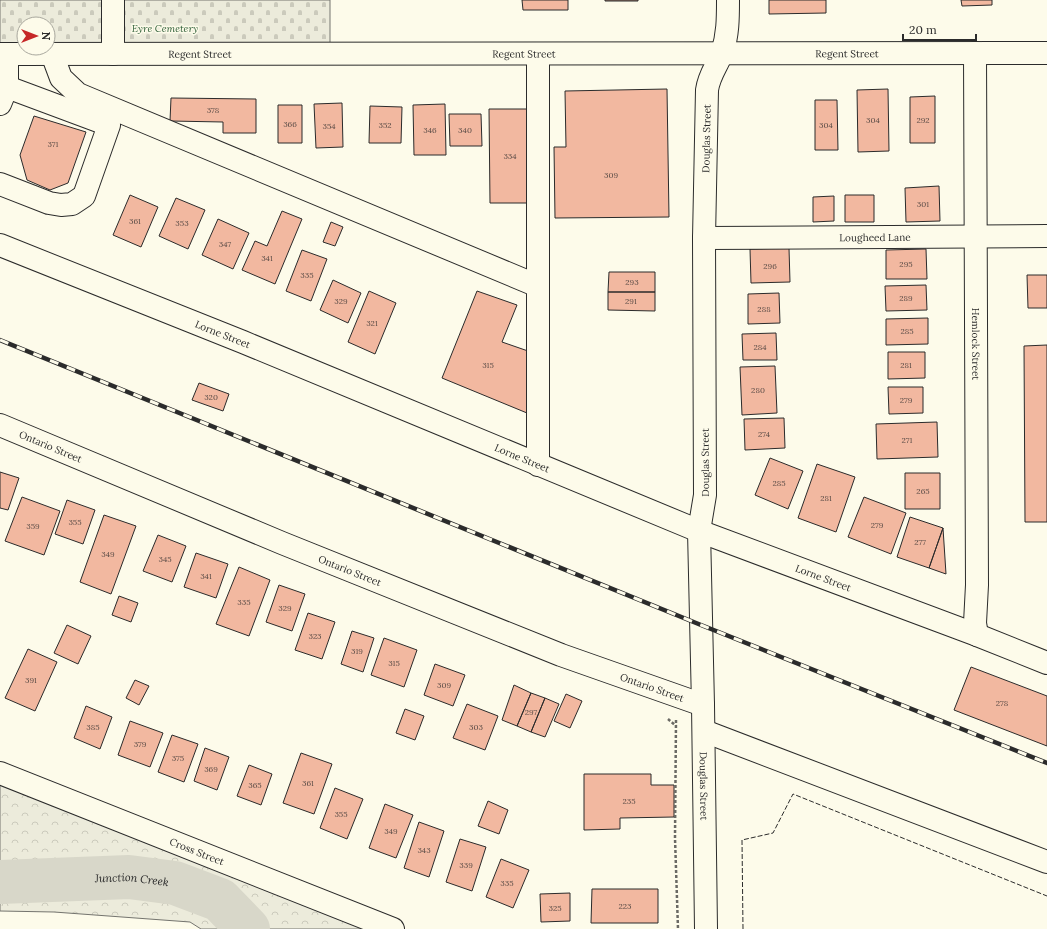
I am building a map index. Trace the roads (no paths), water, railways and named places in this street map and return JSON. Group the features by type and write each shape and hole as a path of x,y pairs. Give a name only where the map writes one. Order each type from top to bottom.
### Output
{"main road":[{"path":"113,0 113,54"},
{"name":"Douglas Street","path":"706,929 704,731 699,531 705,495 704,238 707,90 708,80 722,53 728,28 728,0"},
{"name":"Hemlock Street","path":"975,53 977,585 975,623 977,635"},
{"name":"Regent Street","path":"56,54 1047,53"},
{"path":"0,184 49,203 60,205 72,204 84,196 109,125 4,95 4,54"},
{"name":"Regent Street","path":"4,54 16,54"},
{"path":"538,54 538,464"},
{"path":"53,56 60,78 78,94 538,286"},
{"name":"Lougheed Lane","path":"704,238 1047,236"},
{"name":"Lorne Street","path":"0,245 250,345 699,531 977,635 1047,663"},
{"name":"Ontario Street","path":"0,425 282,543 554,652 703,705"},
{"path":"704,731 1047,862"},
{"name":"Cross Street","path":"0,773 393,929"}],"waterway":[{"name":"Junction Creek","path":"0,882 129,877 175,883 220,900 248,929"}],"railway":[{"path":"0,340 701,625 1047,763"}],"park label":[{"name":"Eyre Cemetery","path":"165,28"}]}
